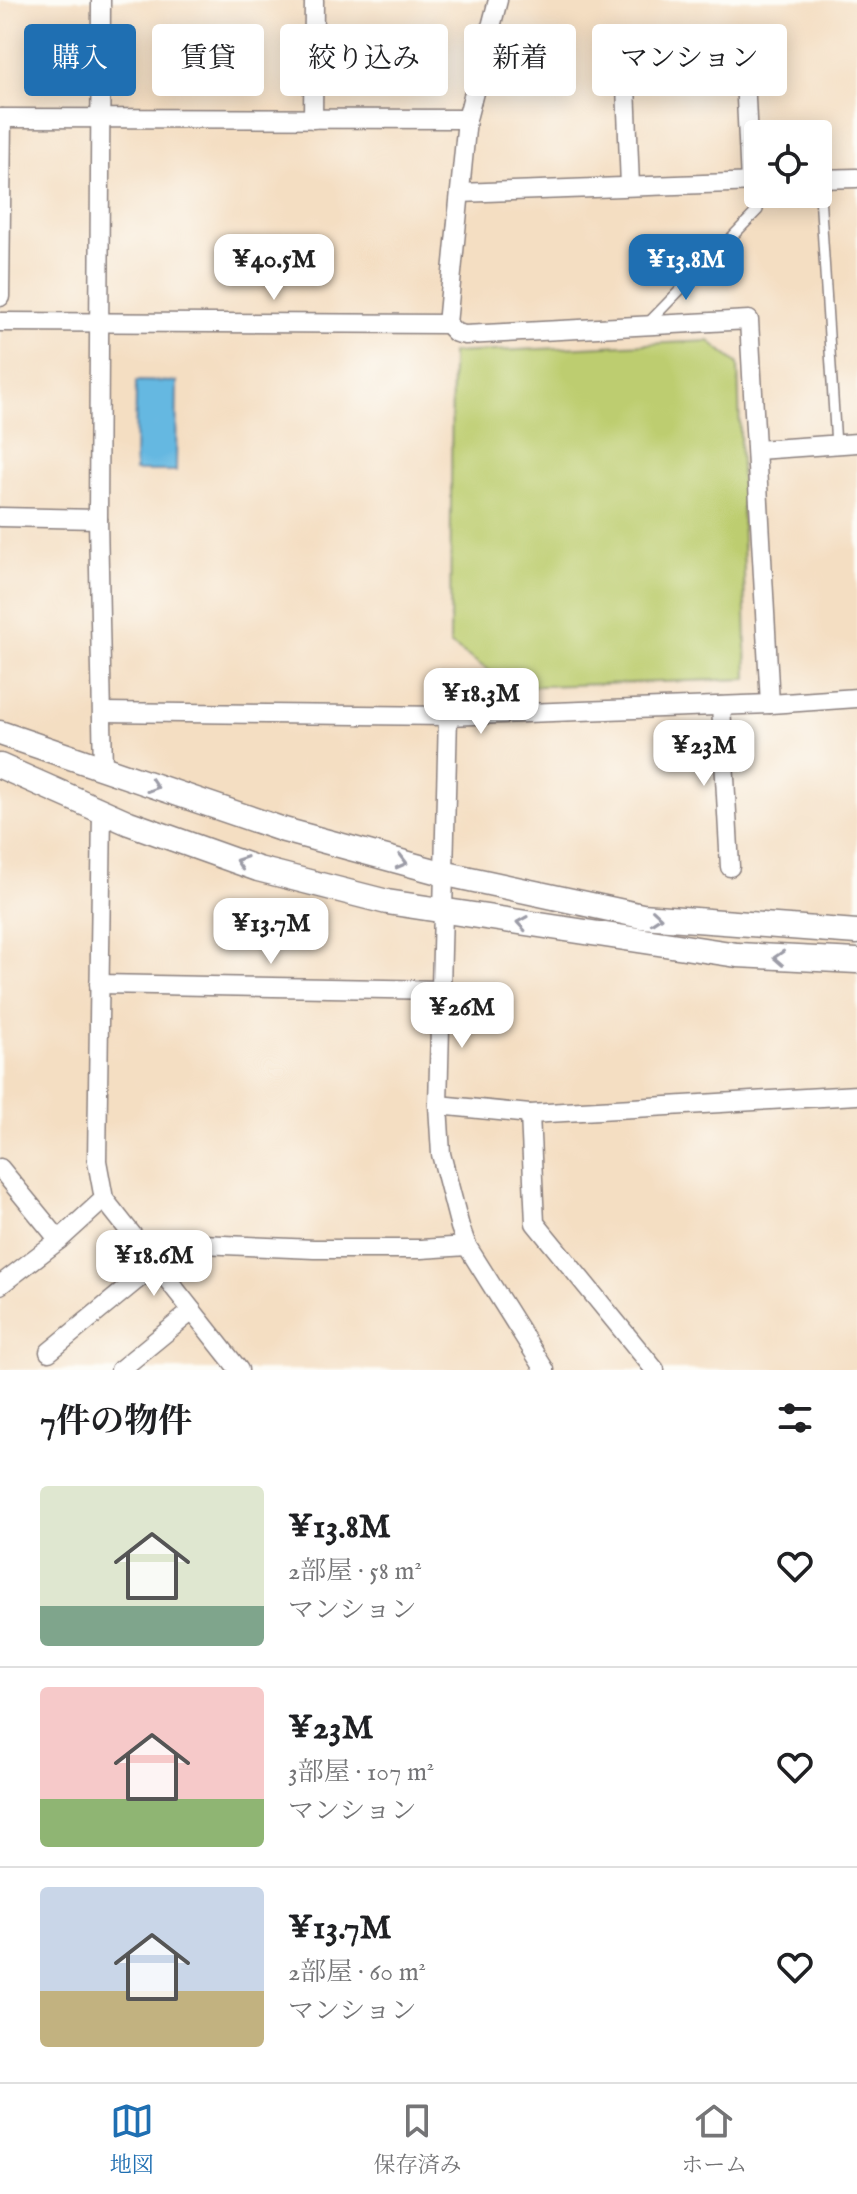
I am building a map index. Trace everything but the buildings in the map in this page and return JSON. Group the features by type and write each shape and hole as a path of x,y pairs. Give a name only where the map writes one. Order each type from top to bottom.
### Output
{"street":[{"path":"101,0 98,519 103,770"},
{"path":"313,119 314,0"},
{"path":"447,324 467,119 498,0"},
{"path":"626,96 630,186"},
{"path":"748,96 750,120"},
{"path":"0,297 1,118 467,119"},
{"path":"832,179 857,178"},
{"path":"460,193 744,182"},
{"path":"0,322 447,324 456,333 465,335 749,320 770,704"},
{"path":"757,450 857,443"},
{"path":"0,517 98,519"},
{"path":"103,712 448,716 857,698"},
{"path":"721,706 730,867"},
{"path":"448,716 438,1105 441,1154 467,1246 545,1370"},
{"path":"0,733 284,830 442,873 642,916 857,932"},
{"path":"0,766 102,811 258,869 387,902 737,955 857,961"},
{"path":"102,811 97,1161 104,1199 239,1370"},
{"path":"99,984 442,990"},
{"path":"438,1105 530,1114 857,1095"},
{"path":"530,1114 535,1223 655,1370"},
{"path":"0,1168 59,1240"},
{"path":"0,1285 59,1240 104,1199"},
{"path":"49,1352 150,1259 155,1247 178,1243 314,1249 467,1246"},
{"path":"120,1370 192,1311"}],"lane":[{"path":"647,325 758,208"},
{"path":"820,208 836,445"}],"green space":[{"path":"709,341 738,364 747,679 513,687 450,644 452,353"}],"water":[{"path":"136,381 177,382 176,471 135,471"}]}
